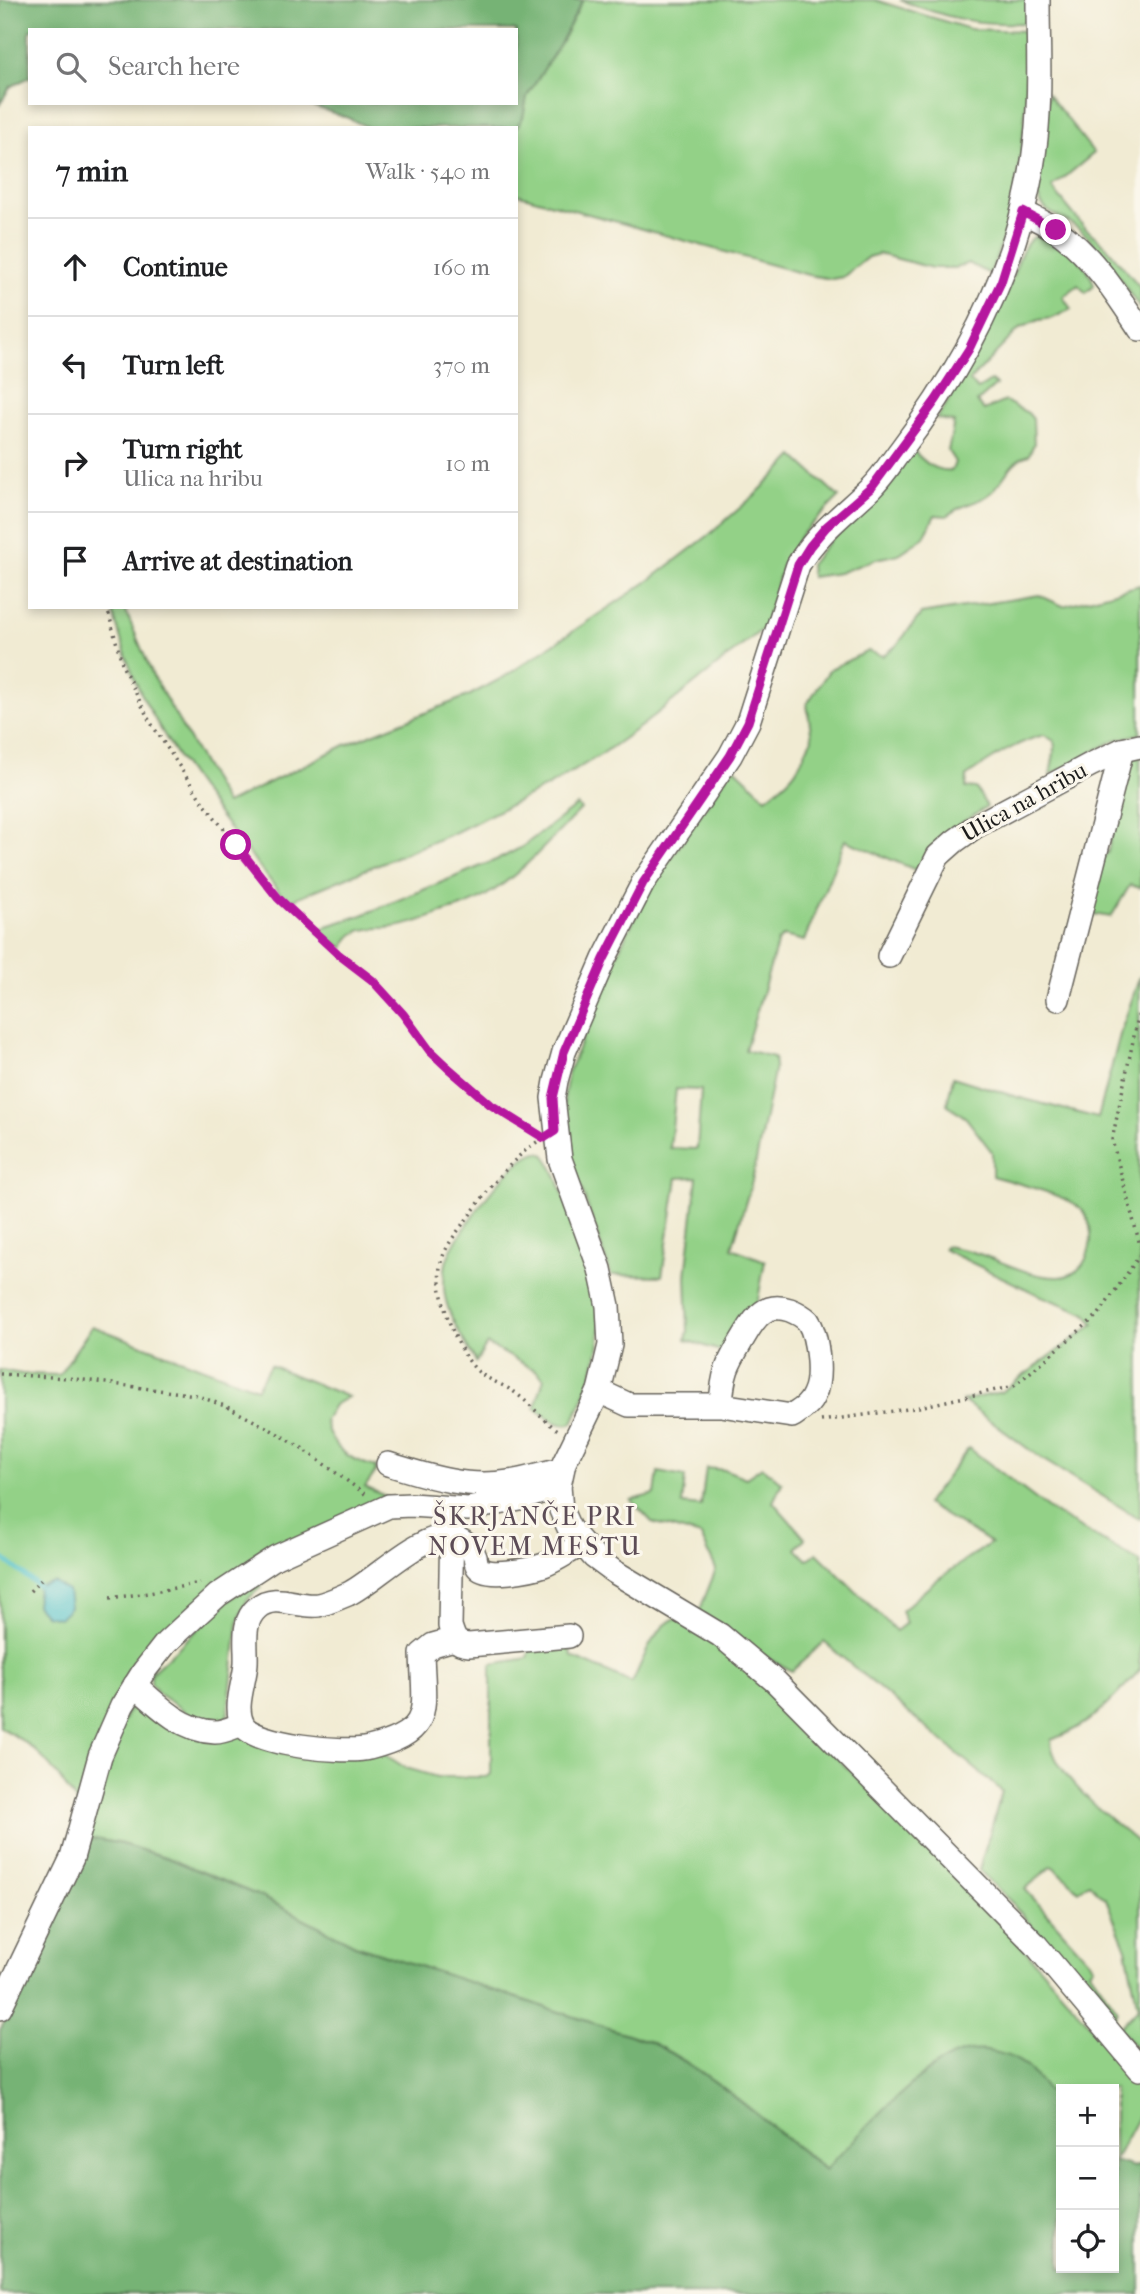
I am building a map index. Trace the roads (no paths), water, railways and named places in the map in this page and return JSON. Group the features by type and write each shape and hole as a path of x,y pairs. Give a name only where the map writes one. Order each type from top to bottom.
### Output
{"street":[{"path":"1038,0 1036,138 1023,212 1001,282 969,349 923,419 872,487 826,527 798,565 748,722 730,756 643,883 604,959 564,1052 553,1098 555,1131 560,1159 600,1269 608,1306 610,1345 599,1391 561,1478 561,1510 581,1545 612,1571 720,1635 775,1681 1036,1945 1140,2069"},
{"path":"1023,212 1056,230 1078,249 1103,275 1140,329"},
{"path":"1058,999 1131,748"},
{"name":"Ulica na hribu","path":"889,956 938,856 955,841 976,826 1090,765 1131,748"},
{"path":"599,1391 629,1405 721,1405 792,1416 807,1406 815,1393 818,1374 817,1350 807,1321 794,1311 779,1307 767,1309 756,1316 723,1377 721,1405"},
{"path":"388,1464 422,1474 476,1484 561,1478"},
{"path":"0,2008 72,1858 100,1756 122,1706 166,1643 218,1595 247,1574 276,1557 389,1506 411,1505 452,1510 491,1506 520,1499 561,1478"},
{"path":"452,1510 450,1626 454,1639 460,1644 468,1645 569,1636"},
{"path":"454,1639 433,1645 422,1654 423,1715 417,1726 386,1744 361,1750 285,1743 249,1732 242,1724 239,1710 246,1667 246,1628 257,1608 268,1601 319,1605 334,1600 351,1593 426,1541 452,1536 467,1544 477,1567 482,1571 495,1572 526,1570 546,1564 581,1545"},
{"path":"135,1685 167,1713 198,1728 216,1732 242,1724"}],"water":[{"path":"53,1582 68,1591 70,1607 59,1618 45,1615 36,1605 38,1586"}],"waterway":[{"path":"0,1556 38,1586"}],"district":[{"name":"ŠKRJANČE PRI NOVEM MESTU","path":"535,1531"}]}
